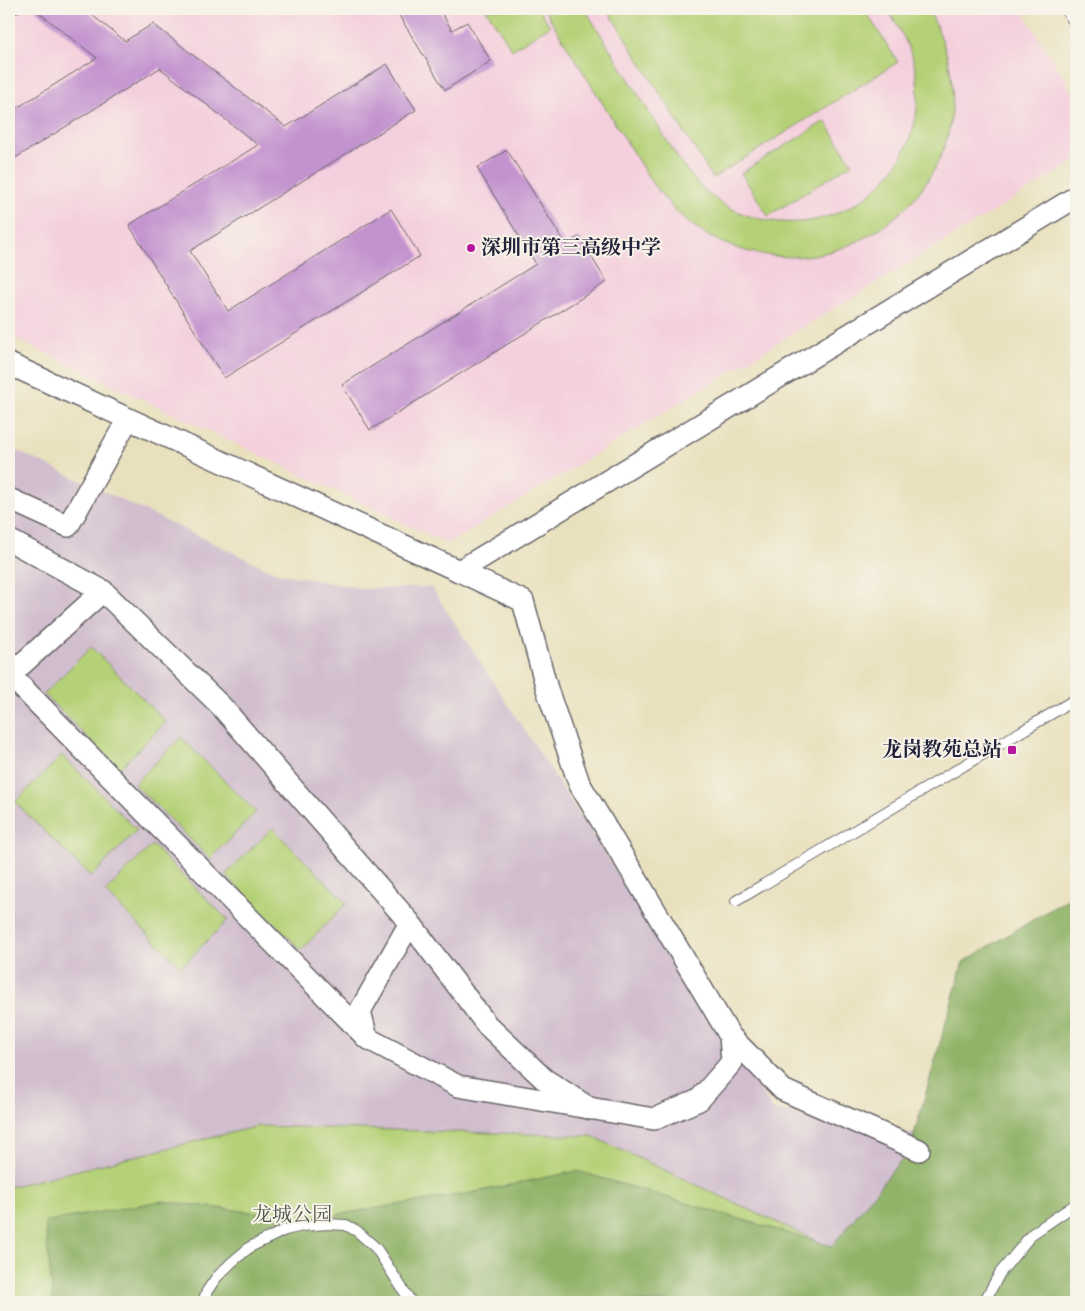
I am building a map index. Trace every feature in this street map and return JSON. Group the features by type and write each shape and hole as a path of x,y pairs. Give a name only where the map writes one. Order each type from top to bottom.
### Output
{"street":[{"path":"459,571 1076,197"},
{"path":"9,364 523,600 547,689 579,783 730,1036 783,1090 919,1150"},
{"path":"9,498 68,526 128,419"},
{"path":"9,540 103,591 221,706 410,923 487,1025 544,1079 591,1109"},
{"path":"103,591 10,675 367,1038 458,1086 654,1120 699,1100 732,1062 730,1036"},
{"path":"367,1038 360,1011 410,923"}],"lane":[{"path":"1066,9 1076,24"},
{"path":"736,900 1076,699"},
{"path":"984,1302 1000,1273 1032,1234 1076,1204"},
{"path":"203,1302 207,1291 216,1278 250,1247 285,1230 327,1224 346,1226 357,1231 376,1248 411,1302"}],"shaded area":[{"name":"深圳市第三高级中学","path":"9,9 1021,9 1076,98 1076,161 448,544 9,336"},
{"path":"9,447 277,573 365,589 431,587 773,1110 930,1137 886,1273 259,1126 9,1187"}],"green space":[{"path":"486,9 539,9 550,26 512,50"},
{"path":"544,9 585,9 691,176 702,188 721,203 765,220 801,222 836,214 866,197 891,172 909,142 917,106 915,67 903,36 887,9 928,9 934,21 948,58 952,83 952,110 946,142 933,171 915,197 893,219 867,237 838,249 807,256 775,256 740,249 718,241 688,222 673,208 652,183"},
{"path":"607,9 864,9 898,62 713,178"},
{"path":"825,121 852,164 768,216 741,173"},
{"path":"91,647 166,722 119,769 44,694"},
{"path":"181,737 256,812 210,859 134,784"},
{"path":"62,755 137,830 91,877 15,802"},
{"path":"272,828 347,903 301,950 225,875"},
{"path":"152,845 228,920 181,967 105,892"},
{"name":"龙城公园","path":"1076,894 1076,1302 9,1302 9,1187 259,1126 591,1136 886,1273"},
{"name":"龙城公园","path":"1076,894 1076,1302 53,1302 45,1222 162,1201 308,1219 466,1194 577,1171 832,1246 910,1149 963,962"}],"building":[{"path":"9,9 23,9 9,18"},
{"path":"34,9 84,9 125,41 153,24 286,127 387,64 416,110 190,251 228,311 391,209 420,256 224,378 129,225 258,145 160,68 9,162 9,113 97,58"},
{"path":"395,9 439,9 452,30 467,22 491,61 445,90"},
{"path":"507,150 566,245 579,237 607,282 370,430 342,385 536,264 477,168"}],"place":[{"name":"深圳市第三高级中学","path":"471,248"},
{"name":"龙岗教苑总站","path":"1012,750"}]}
